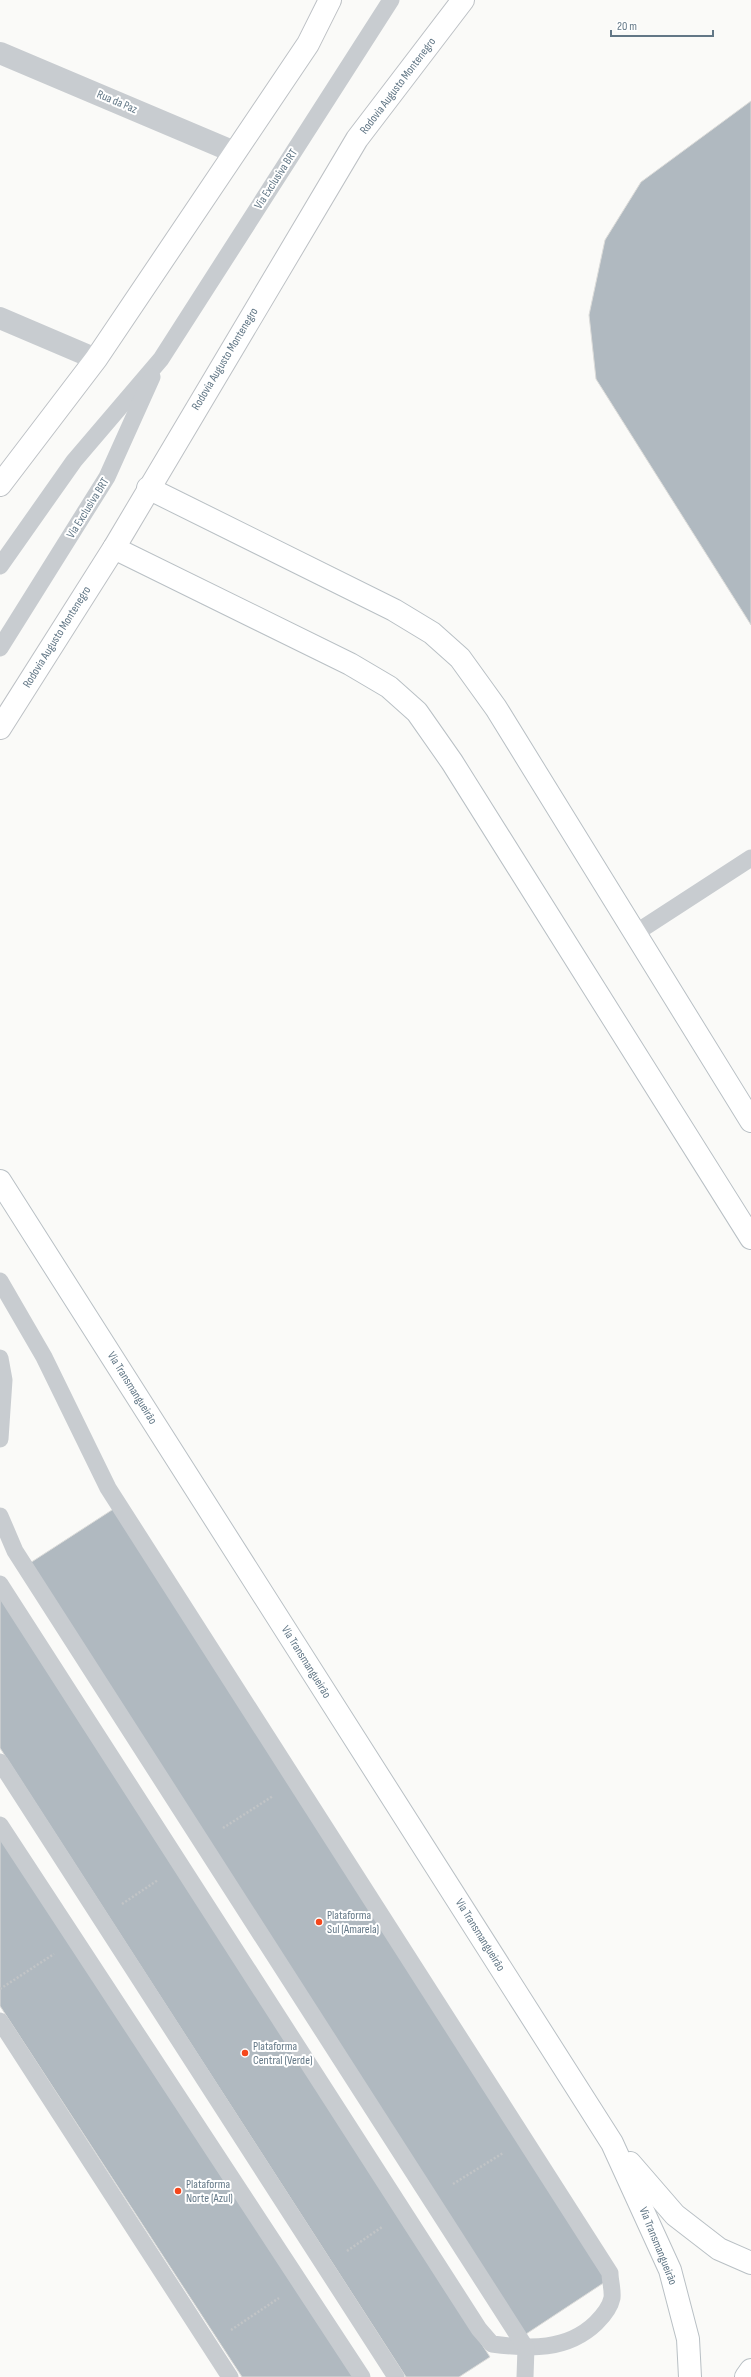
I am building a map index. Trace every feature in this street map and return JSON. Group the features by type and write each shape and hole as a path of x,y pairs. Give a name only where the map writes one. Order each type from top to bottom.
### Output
{"street":[{"path":"0,485 96,359 308,44 330,0"},
{"name":"Rodovia Augusto Montenegro","path":"0,728 114,548 148,488 357,139 463,0"},
{"name":"Rua da Paz","path":"0,52 234,152"},
{"path":"0,318 96,359"},
{"path":"148,488 394,610 432,633 460,658 496,708 634,934 751,1121"},
{"path":"114,548 350,664 389,687 417,712 456,769 751,1238"},
{"name":"Via Transmangueirão","path":"0,1181 612,2143 670,2270 688,2339 690,2377"},
{"name":"Via Transmangueirão","path":"612,2143 675,2215 719,2249 751,2263"},
{"path":"746,2377 751,2370"}],"lane":[{"name":"Via Exclusiva BRT","path":"0,566 74,461 161,359 391,0"},
{"name":"Via Exclusiva BRT","path":"0,648 107,477 161,359"},
{"path":"634,934 751,858"},
{"path":"0,1281 44,1357 108,1488 610,2273 612,2298 605,2314 591,2328 570,2341 526,2348 492,2344 479,2329 0,1584"},
{"path":"0,1358 4,1380 0,1440"},
{"path":"0,1516 15,1551 526,2348 525,2377"},
{"path":"0,1762 396,2377"},
{"path":"0,1825 362,2377"},
{"path":"0,2021 230,2377"}],"path":[{"path":"217,1832 278,1792"},
{"path":"119,1906 164,1875"},
{"path":"0,1989 57,1952"},
{"path":"451,2185 507,2150"},
{"path":"342,2254 386,2224"},
{"path":"225,2334 284,2294"}],"building":[{"path":"751,101 751,625 596,379 589,315 605,240 641,182"},
{"name":"Plataforma Sul (Amarela)","path":"115,1508 608,2280 523,2336 30,1563"},
{"name":"Plataforma Central (Verde)","path":"0,1596 490,2357 459,2377 406,2377 0,1748"},
{"name":"Plataforma Norte (Azul)","path":"0,1835 358,2377 242,2377 0,2006"}],"place":[{"name":"Plataforma Sul (Amarela)","path":"319,1922"},
{"name":"Plataforma Central (Verde)","path":"245,2053"},
{"name":"Plataforma Norte (Azul)","path":"178,2191"}]}
